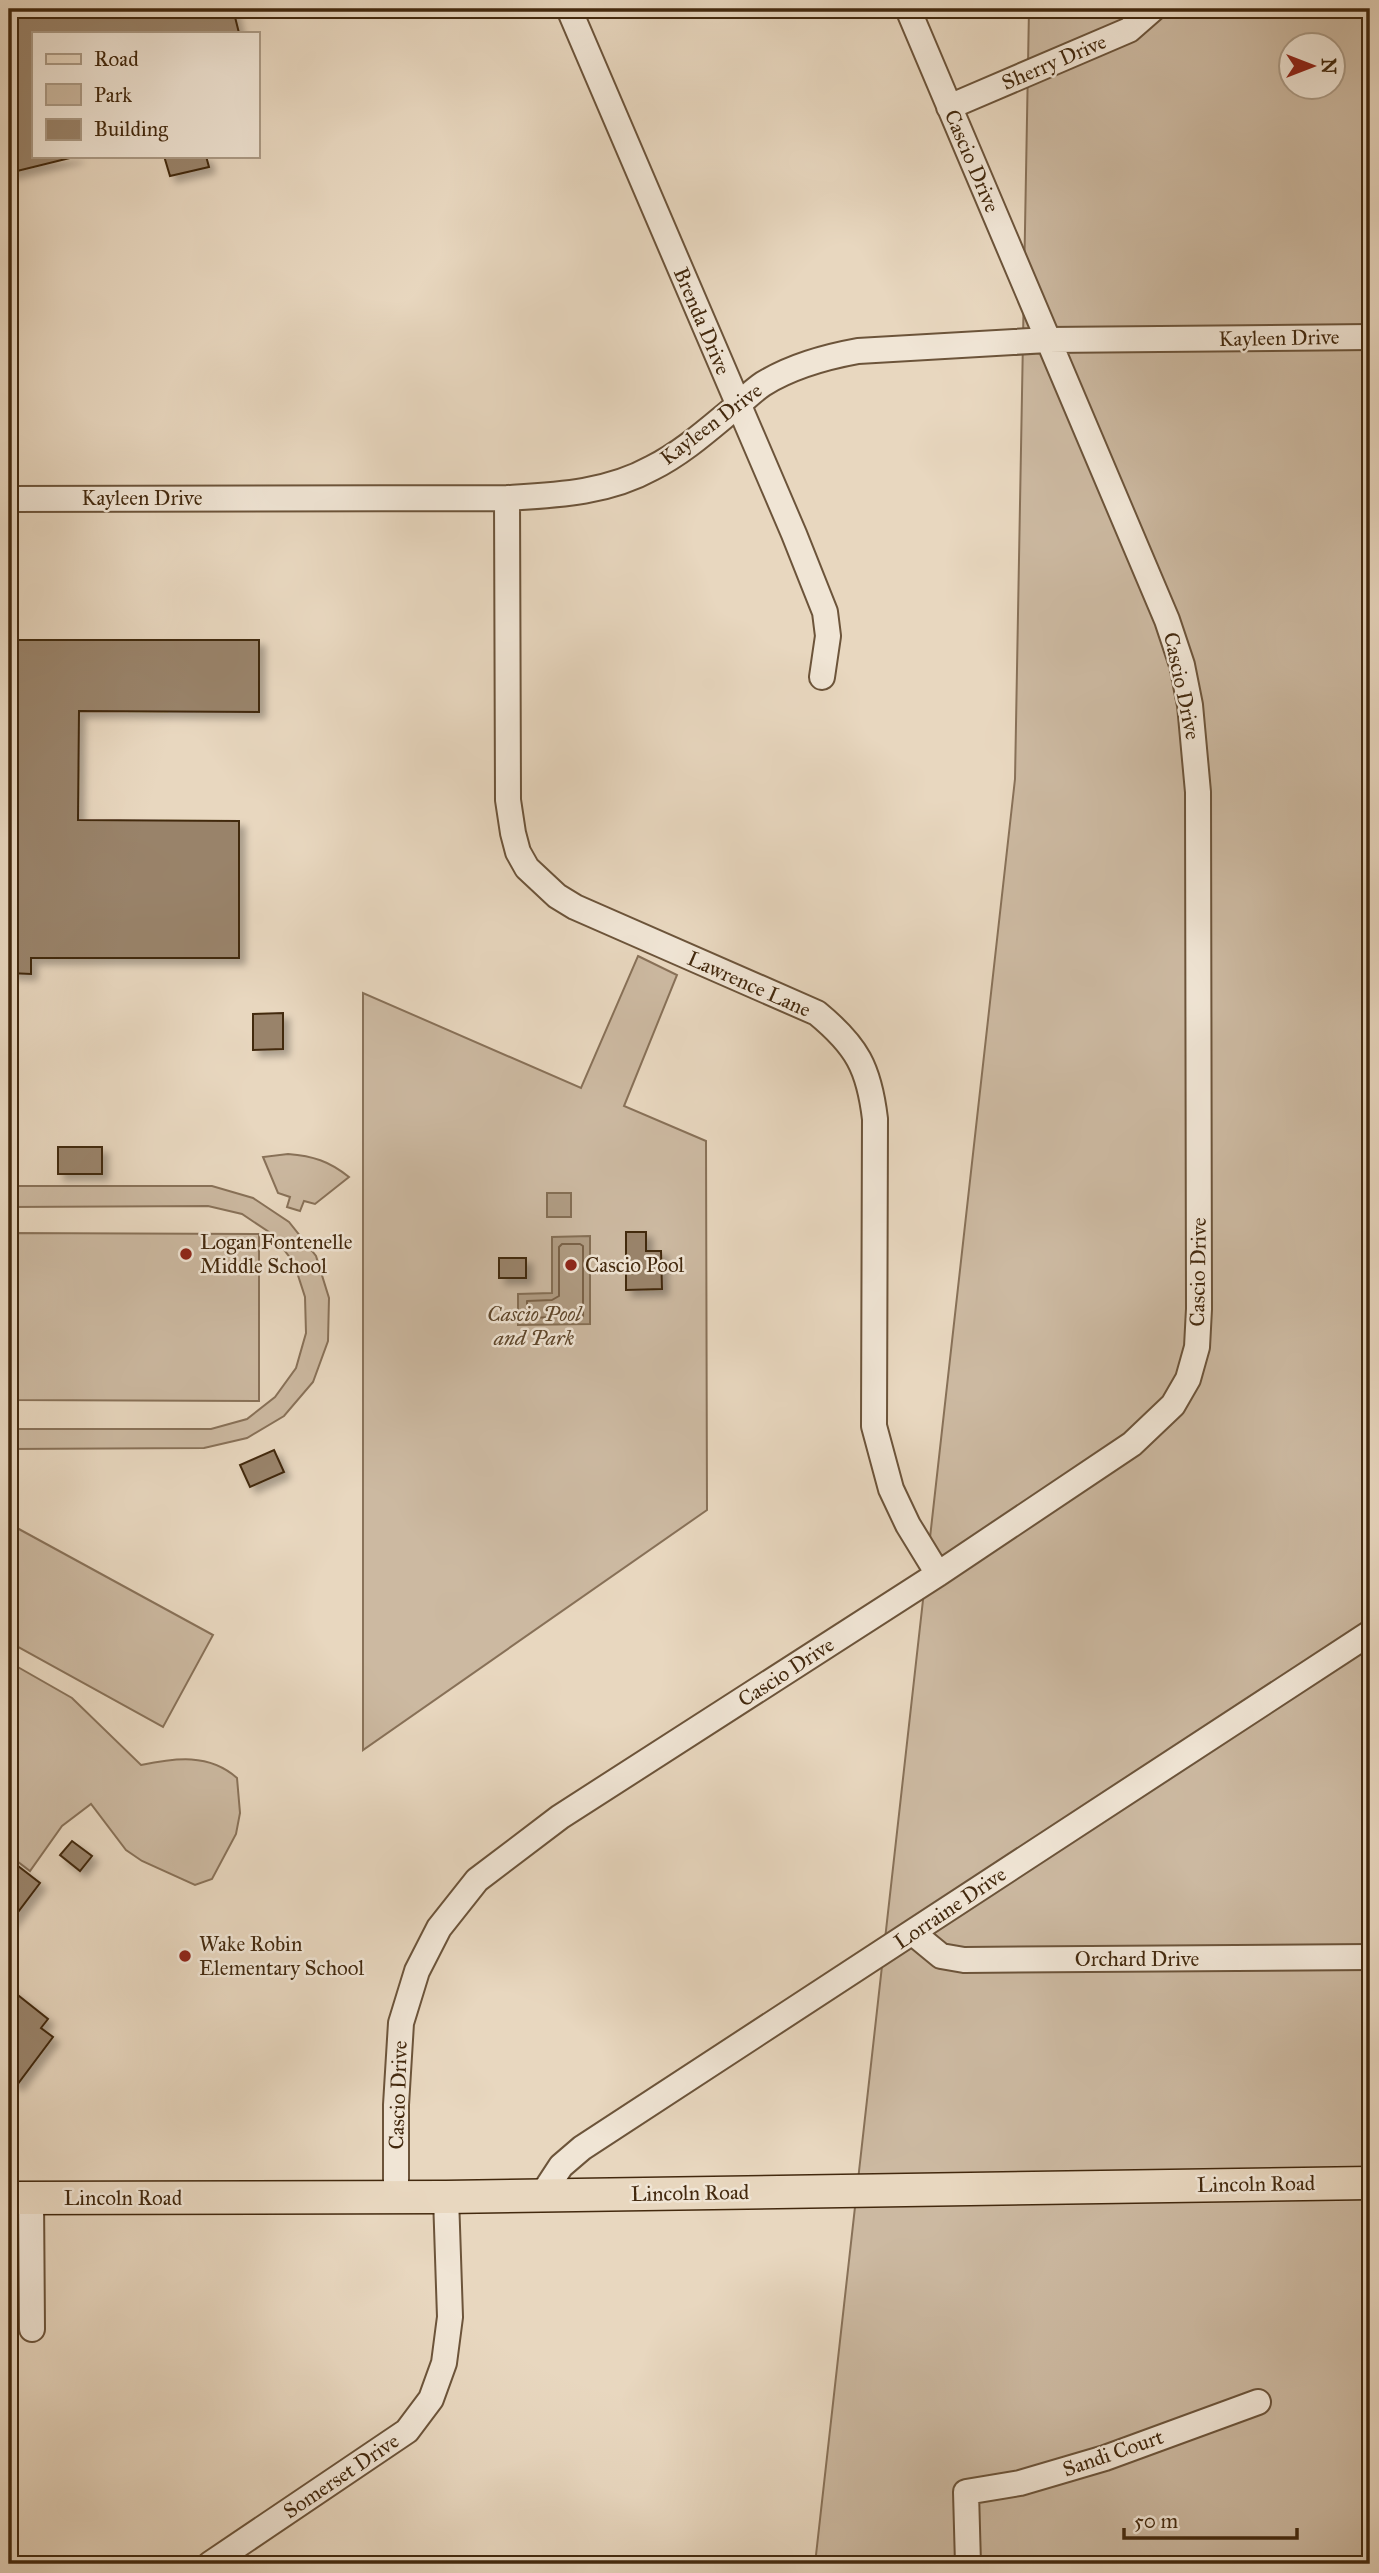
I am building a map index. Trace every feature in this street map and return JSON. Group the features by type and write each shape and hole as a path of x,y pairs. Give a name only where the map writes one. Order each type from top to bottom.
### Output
{"main road":[{"name":"Lincoln Road","path":"20,2198 446,2197 1370,2183"}],"street":[{"name":"Brenda Drive","path":"569,9 825,612 828,636 822,677"},
{"name":"Cascio Drive","path":"396,2197 396,2105 401,2023 417,1971 439,1927 477,1880 561,1817 937,1574 1132,1444 1173,1405 1188,1379 1197,1347 1198,792 1190,705 1182,665 1167,620 908,9"},
{"name":"Sherry Drive","path":"949,107 1129,30 1153,9"},
{"name":"Kayleen Drive","path":"9,499 507,498 568,494 622,482 672,456 761,385 813,361 833,356 870,350 1048,340 1370,337"},
{"name":"Lawrence Lane","path":"507,498 508,800 518,852 527,868 541,883 575,907 817,1013 845,1038 859,1057 867,1074 875,1119 874,1426 891,1489 908,1525 937,1574"},
{"name":"Lorraine Drive","path":"542,2195 561,2166 582,2148 1370,1633"},
{"name":"Orchard Drive","path":"913,1933 941,1956 964,1960 1370,1957"},
{"name":"Somerset Drive","path":"211,2564 407,2431 431,2399 444,2363 450,2317 446,2197"},
{"path":"20,2198 32,2329"},
{"name":"Sandi Court","path":"968,2564 965,2492 1020,2483 1105,2458 1258,2402"}],"green space":[{"path":"1029,9 1370,9 1370,2564 815,2564 1015,779"},
{"name":"Cascio Pool and Park","path":"638,956 677,975 624,1106 706,1141 707,1510 363,1750 363,993 581,1088"},
{"path":"288,1154 320,1160 349,1177 315,1204 304,1201 300,1211 287,1207 290,1197 278,1193 263,1157"},
{"path":"9,1186 212,1186 253,1198 289,1222 316,1256 329,1298 328,1341 313,1382 284,1416 247,1438 204,1448 9,1449 9,1429 211,1429 247,1419 275,1397 296,1368 306,1333 305,1297 294,1263 272,1234 242,1214 208,1206 9,1207"},
{"path":"9,1233 259,1234 259,1401 9,1400"},
{"path":"17,1528 213,1635 163,1727 9,1642 9,1544"},
{"path":"9,1662 72,1698 141,1765 191,1759 215,1764 237,1778 240,1813 236,1834 212,1879 195,1885 142,1861 126,1850 91,1804 62,1826 30,1871 9,1855"}],"water":[{"path":"547,1193 571,1193 571,1217 547,1217"},
{"name":"Cascio Pool","path":"590,1236 590,1324 518,1325 518,1294 552,1293 552,1237"}],"building":[{"path":"9,9 233,9 239,32 32,32 32,158 70,158 9,173"},
{"path":"165,158 207,158 209,167 170,176"},
{"path":"9,640 259,640 259,712 79,711 78,820 239,821 239,958 31,958 31,974 9,973 9,814 12,814 12,785 9,785"},
{"path":"283,1013 283,1049 253,1050 253,1014"},
{"path":"58,1147 102,1147 102,1174 58,1174"},
{"path":"626,1232 646,1232 646,1251 661,1251 662,1289 626,1290"},
{"path":"499,1258 526,1258 526,1278 499,1278"},
{"path":"274,1450 284,1472 250,1487 240,1465"},
{"path":"72,1841 92,1856 80,1871 60,1855"},
{"path":"9,1859 40,1883 9,1924"},
{"path":"9,1988 48,2019 41,2028 53,2037 17,2085 9,2078"}],"place":[{"name":"Logan Fontenelle Middle School","path":"186,1254"},
{"name":"Cascio Pool","path":"571,1265"},
{"name":"Wake Robin Elementary School","path":"185,1956"}]}
